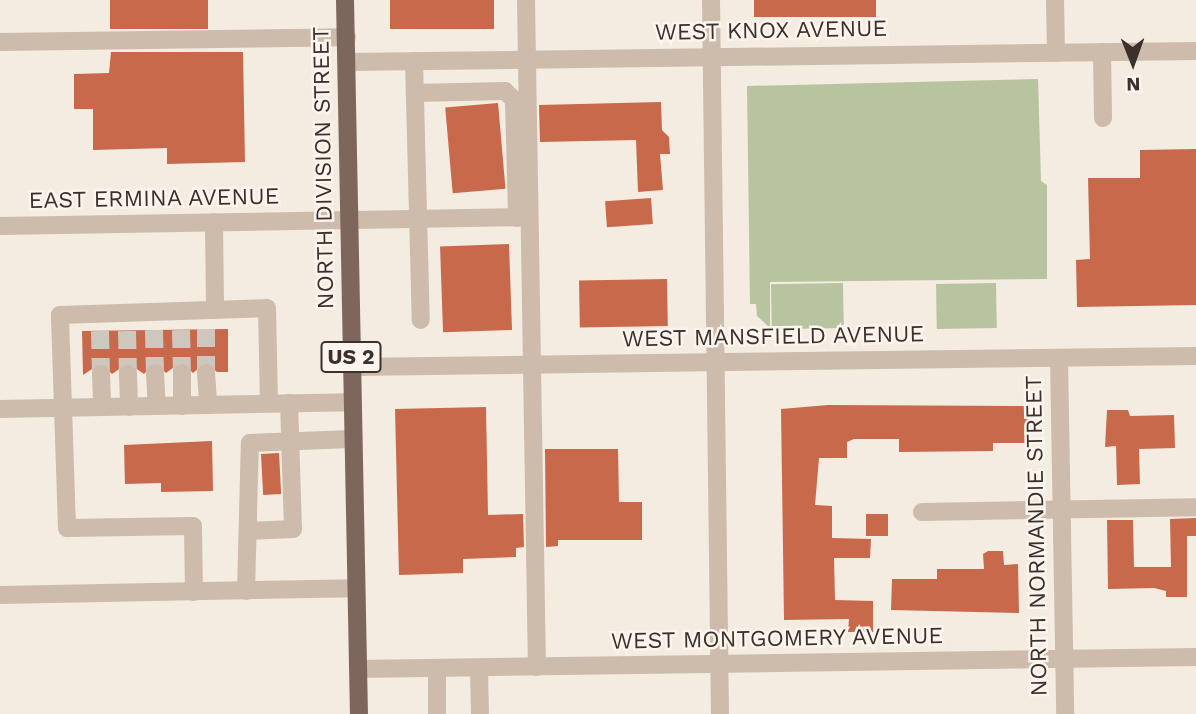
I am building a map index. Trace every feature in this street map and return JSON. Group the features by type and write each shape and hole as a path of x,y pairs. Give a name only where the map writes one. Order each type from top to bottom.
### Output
{"main road":[{"name":"NORTH DIVISION STREET","path":"345,0 359,714"}],"street":[{"path":"523,217 526,0"},
{"path":"711,0 720,714"},
{"path":"1055,0 1056,52"},
{"path":"0,41 346,37"},
{"name":"WEST KNOX AVENUE","path":"347,62 1196,51"},
{"path":"1102,52 1103,118"},
{"path":"414,61 421,320"},
{"path":"415,93 505,91 514,100 532,365 537,667"},
{"name":"EAST ERMINA AVENUE","path":"0,226 523,217"},
{"path":"206,329 210,310 214,222"},
{"path":"194,592 193,526 67,528 60,315 99,322 127,322 153,321 181,311 267,308 269,404"},
{"path":"181,311 181,330"},
{"name":"WEST MANSFIELD AVENUE","path":"351,367 1196,356"},
{"name":"NORTH NORMANDIE STREET","path":"1059,358 1065,714"},
{"path":"155,373 156,406"},
{"path":"182,373 183,406"},
{"path":"206,373 208,405"},
{"path":"101,374 102,407"},
{"path":"128,374 129,407"},
{"path":"0,409 351,402"},
{"path":"250,531 293,529 289,403"},
{"path":"246,591 245,545 250,531 250,443 352,439"},
{"path":"922,512 1196,508"},
{"path":"0,595 356,588"},
{"name":"WEST MONTGOMERY AVENUE","path":"358,669 719,666 1196,657"},
{"path":"479,668 480,714"},
{"path":"437,669 437,714"}],"green space":[{"path":"1038,79 1041,181 1047,185 1047,279 770,282 770,328 757,316 756,304 750,304 747,86"},
{"path":"843,283 844,328 772,329 771,284"},
{"path":"996,283 997,328 937,329 936,284"}],"building":[{"path":"110,0 208,0 208,29 110,29"},
{"path":"390,0 494,0 494,29 390,29"},
{"path":"754,0 876,0 876,17 754,17"},
{"path":"111,52 243,52 245,162 167,164 167,148 93,150 93,109 74,109 74,74 109,73"},
{"path":"661,102 662,130 669,137 670,154 660,154 663,190 638,192 636,140 540,142 539,105"},
{"path":"498,103 505,189 453,193 445,108"},
{"path":"1196,149 1196,305 1077,307 1076,260 1090,259 1088,178 1140,178 1140,150"},
{"path":"651,198 653,224 607,227 605,201"},
{"path":"509,244 512,330 443,332 440,246"},
{"path":"667,279 668,326 580,328 579,281"},
{"path":"228,329 228,372 217,372 206,362 193,373 181,362 166,373 155,362 144,374 128,363 112,374 101,363 83,375 82,331"},
{"path":"828,405 1028,406 1028,443 993,443 993,451 899,452 899,439 854,439 847,442 847,458 819,458 815,505 832,506 832,538 871,539 870,558 834,558 835,600 873,601 873,632 848,632 849,619 784,620 781,409"},
{"path":"486,407 488,515 523,514 524,547 516,548 516,557 463,559 463,573 399,575 395,409"},
{"path":"1107,410 1128,410 1130,416 1174,415 1175,448 1139,449 1140,484 1117,485 1116,446 1105,447"},
{"path":"212,441 213,491 161,492 161,483 125,484 124,445"},
{"path":"545,449 618,449 619,502 642,502 642,540 558,540 558,546 546,547"},
{"path":"279,453 281,494 263,495 261,454"},
{"path":"866,514 888,514 888,536 866,536"},
{"path":"1196,518 1196,536 1187,536 1187,597 1166,597 1166,591 1154,588 1108,589 1107,520 1133,520 1134,567 1171,567 1170,519"},
{"path":"988,551 1003,551 1004,565 1018,564 1019,613 891,610 892,579 937,579 937,569 984,569 983,554"}],"tunnel":[{"path":"206,329 206,373"},
{"path":"154,330 155,373"},
{"path":"181,330 182,373"},
{"path":"100,331 101,374"},
{"path":"127,331 128,374"}]}
